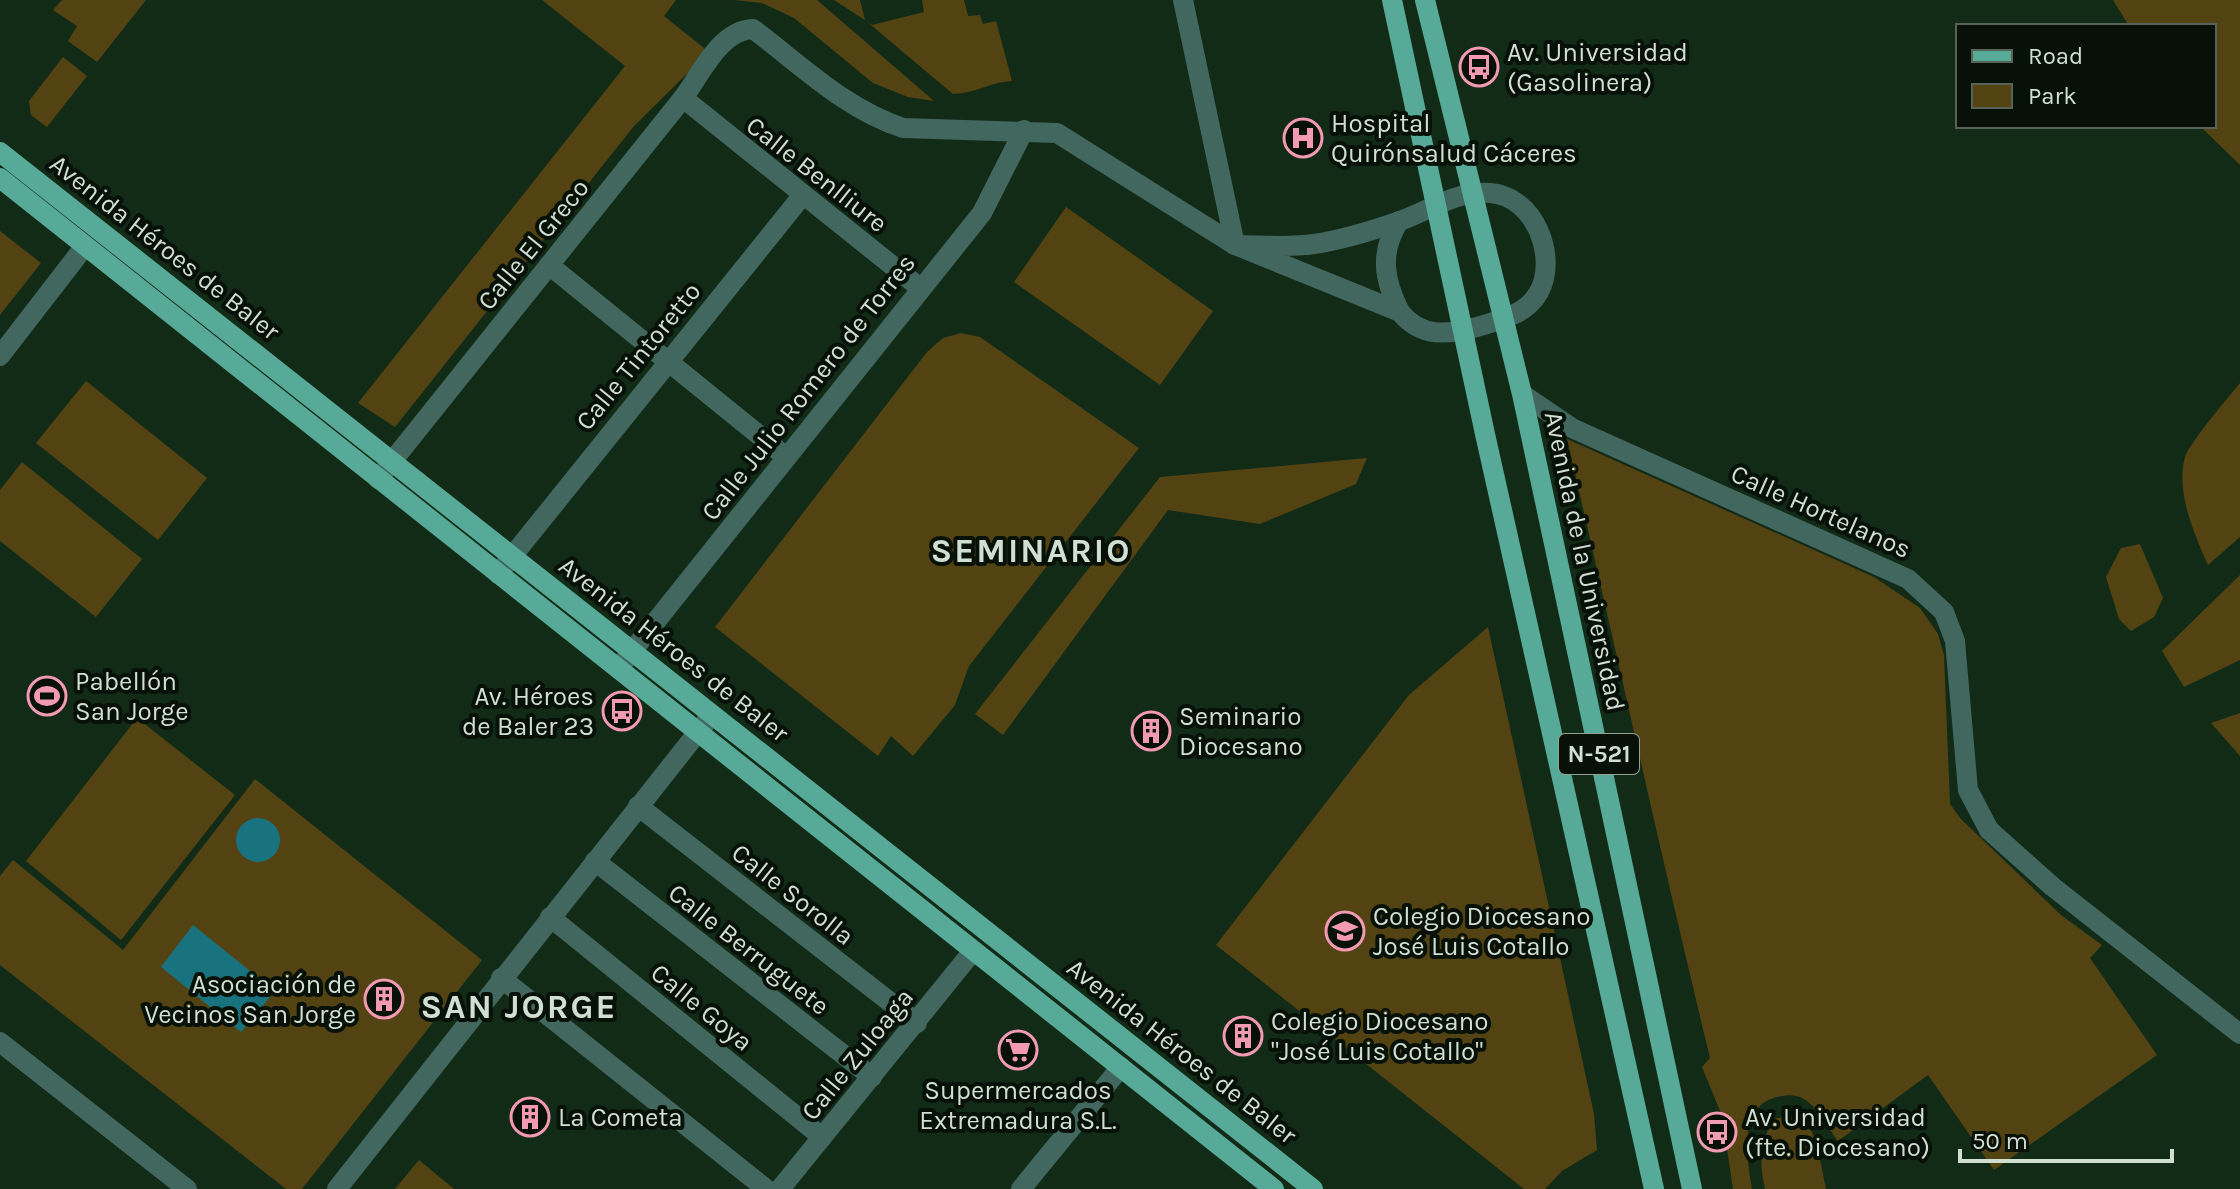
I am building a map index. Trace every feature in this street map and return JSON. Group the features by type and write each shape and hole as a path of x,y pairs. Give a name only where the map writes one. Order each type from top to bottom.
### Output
{"main road":[{"name":"N-521","path":"1392,0 1654,1189"},
{"name":"Avenida de la Universidad","path":"1425,0 1522,394 1692,1189"},
{"name":"Avenida Héroes de Baler","path":"0,152 516,553 1313,1189"},
{"name":"Avenida Héroes de Baler","path":"0,178 1274,1189"}],"street":[{"path":"1183,0 1235,245"},
{"name":"Calle El Greco","path":"378,479 727,39 740,30 753,29 853,107 903,128 1024,130"},
{"name":"Calle Benlliure","path":"683,98 919,287"},
{"path":"1024,130 1057,133 1235,245 1400,312"},
{"name":"Calle Julio Romero de Torres","path":"618,668 919,287 982,213 1024,130"},
{"path":"1235,245 1314,244 1399,221 1437,203 1489,192 1514,202 1542,237 1547,260 1546,278 1537,296 1520,313 1463,331 1429,334 1411,326 1388,289 1384,260 1389,238 1399,221"},
{"name":"Calle Tintoretto","path":"498,574 666,361 802,196"},
{"path":"0,356 85,246"},
{"path":"549,265 786,457"},
{"name":"Calle Hortelanos","path":"1522,394 1572,428 1908,579 1944,612 1955,641 1968,790 1989,830 2053,887 2240,1034"},
{"path":"337,1189 713,713"},
{"name":"Calle Sorolla","path":"638,806 917,1023"},
{"name":"Calle Berruguete","path":"595,861 872,1077"},
{"name":"Calle Goya","path":"550,917 822,1137"},
{"name":"Calle Zuloaga","path":"780,1189 973,951"},
{"path":"501,978 766,1189"},
{"path":"0,1042 187,1189"},
{"path":"1021,1189 1121,1067"}],"green space":[{"path":"62,0 146,0 97,62 68,41 77,26 53,10"},
{"path":"542,0 676,0 664,16 709,52 634,126 395,427 358,403 625,66"},
{"path":"734,0 817,0 934,101 908,97 873,83 794,18 762,3"},
{"path":"834,0 860,0 865,20"},
{"path":"922,0 964,0 968,16 980,15 983,24 996,21 1012,81 953,94 865,20 872,25 924,12"},
{"path":"2113,0 2240,0 2240,165 2202,128 2216,128 2216,24 2128,24"},
{"path":"63,57 87,76 47,127 31,115 29,101"},
{"path":"1066,207 1213,311 1160,385 1014,282"},
{"path":"0,231 41,263 0,315"},
{"path":"961,333 980,337 1139,448 969,666 955,705 913,756 891,736 878,756 715,627 927,352 943,338"},
{"path":"86,381 207,478 158,540 36,443"},
{"path":"2240,383 2240,537 2208,565 2184,498 2185,457"},
{"path":"1567,439 1874,577 1920,608 1938,634 1944,655 1950,804 1961,819 2061,915 2102,945 2090,958 2157,1055 1994,1170 1928,1075 1838,1141 1808,1102 1793,1095 1777,1097 1764,1102 1750,1122 1747,1149 1752,1189 1733,1189 1722,1116 1702,1067 1710,1058"},
{"path":"1367,458 1356,484 1260,524 1168,510 1003,735 975,714 1160,477"},
{"path":"22,462 142,559 96,617 0,541 0,490"},
{"path":"2140,544 2163,598 2154,617 2131,631 2119,619 2106,577 2121,548"},
{"path":"2240,575 2240,660 2184,687 2162,651"},
{"name":"Colegio Diocesano José Luis Cotallo","path":"1488,627 1594,1114 1597,1150 1562,1171 1545,1189 1524,1189 1216,945 1409,695"},
{"path":"2240,713 2240,756 2211,723"},
{"path":"137,718 235,795 121,940 26,861"},
{"path":"255,779 482,960 302,1189 286,1189 0,965 0,876 13,860 123,950"},
{"path":"1790,1116 1806,1121 1816,1140 1826,1189 1765,1189 1761,1162 1765,1137 1773,1119"},
{"path":"419,1160 454,1189 395,1189"}],"water":[{"path":"258,818 273,825 280,840 273,855 258,862 243,855 236,840 243,825"},
{"path":"193,925 275,991 241,1032 161,967"}],"place":[{"name":"Av. Universidad (Gasolinera)","path":"1479,67"},
{"name":"Hospital Quirónsalud Cáceres","path":"1303,138"},
{"name":"Pabellón San Jorge","path":"47,696"},
{"name":"Av. Héroes de Baler 23","path":"622,711"},
{"name":"Seminario Diocesano","path":"1151,731"},
{"name":"Colegio Diocesano José Luis Cotallo","path":"1345,931"},
{"name":"Asociación de Vecinos San Jorge","path":"384,999"},
{"name":"Colegio Diocesano \"José Luis Cotallo\"","path":"1243,1036"},
{"name":"Supermercados Extremadura S.L.","path":"1018,1050"},
{"name":"La Cometa","path":"530,1117"},
{"name":"Av. Universidad (fte. Diocesano)","path":"1717,1132"}],"district":[{"name":"SEMINARIO","path":"1031,550"},
{"name":"SAN JORGE","path":"519,1006"}]}
